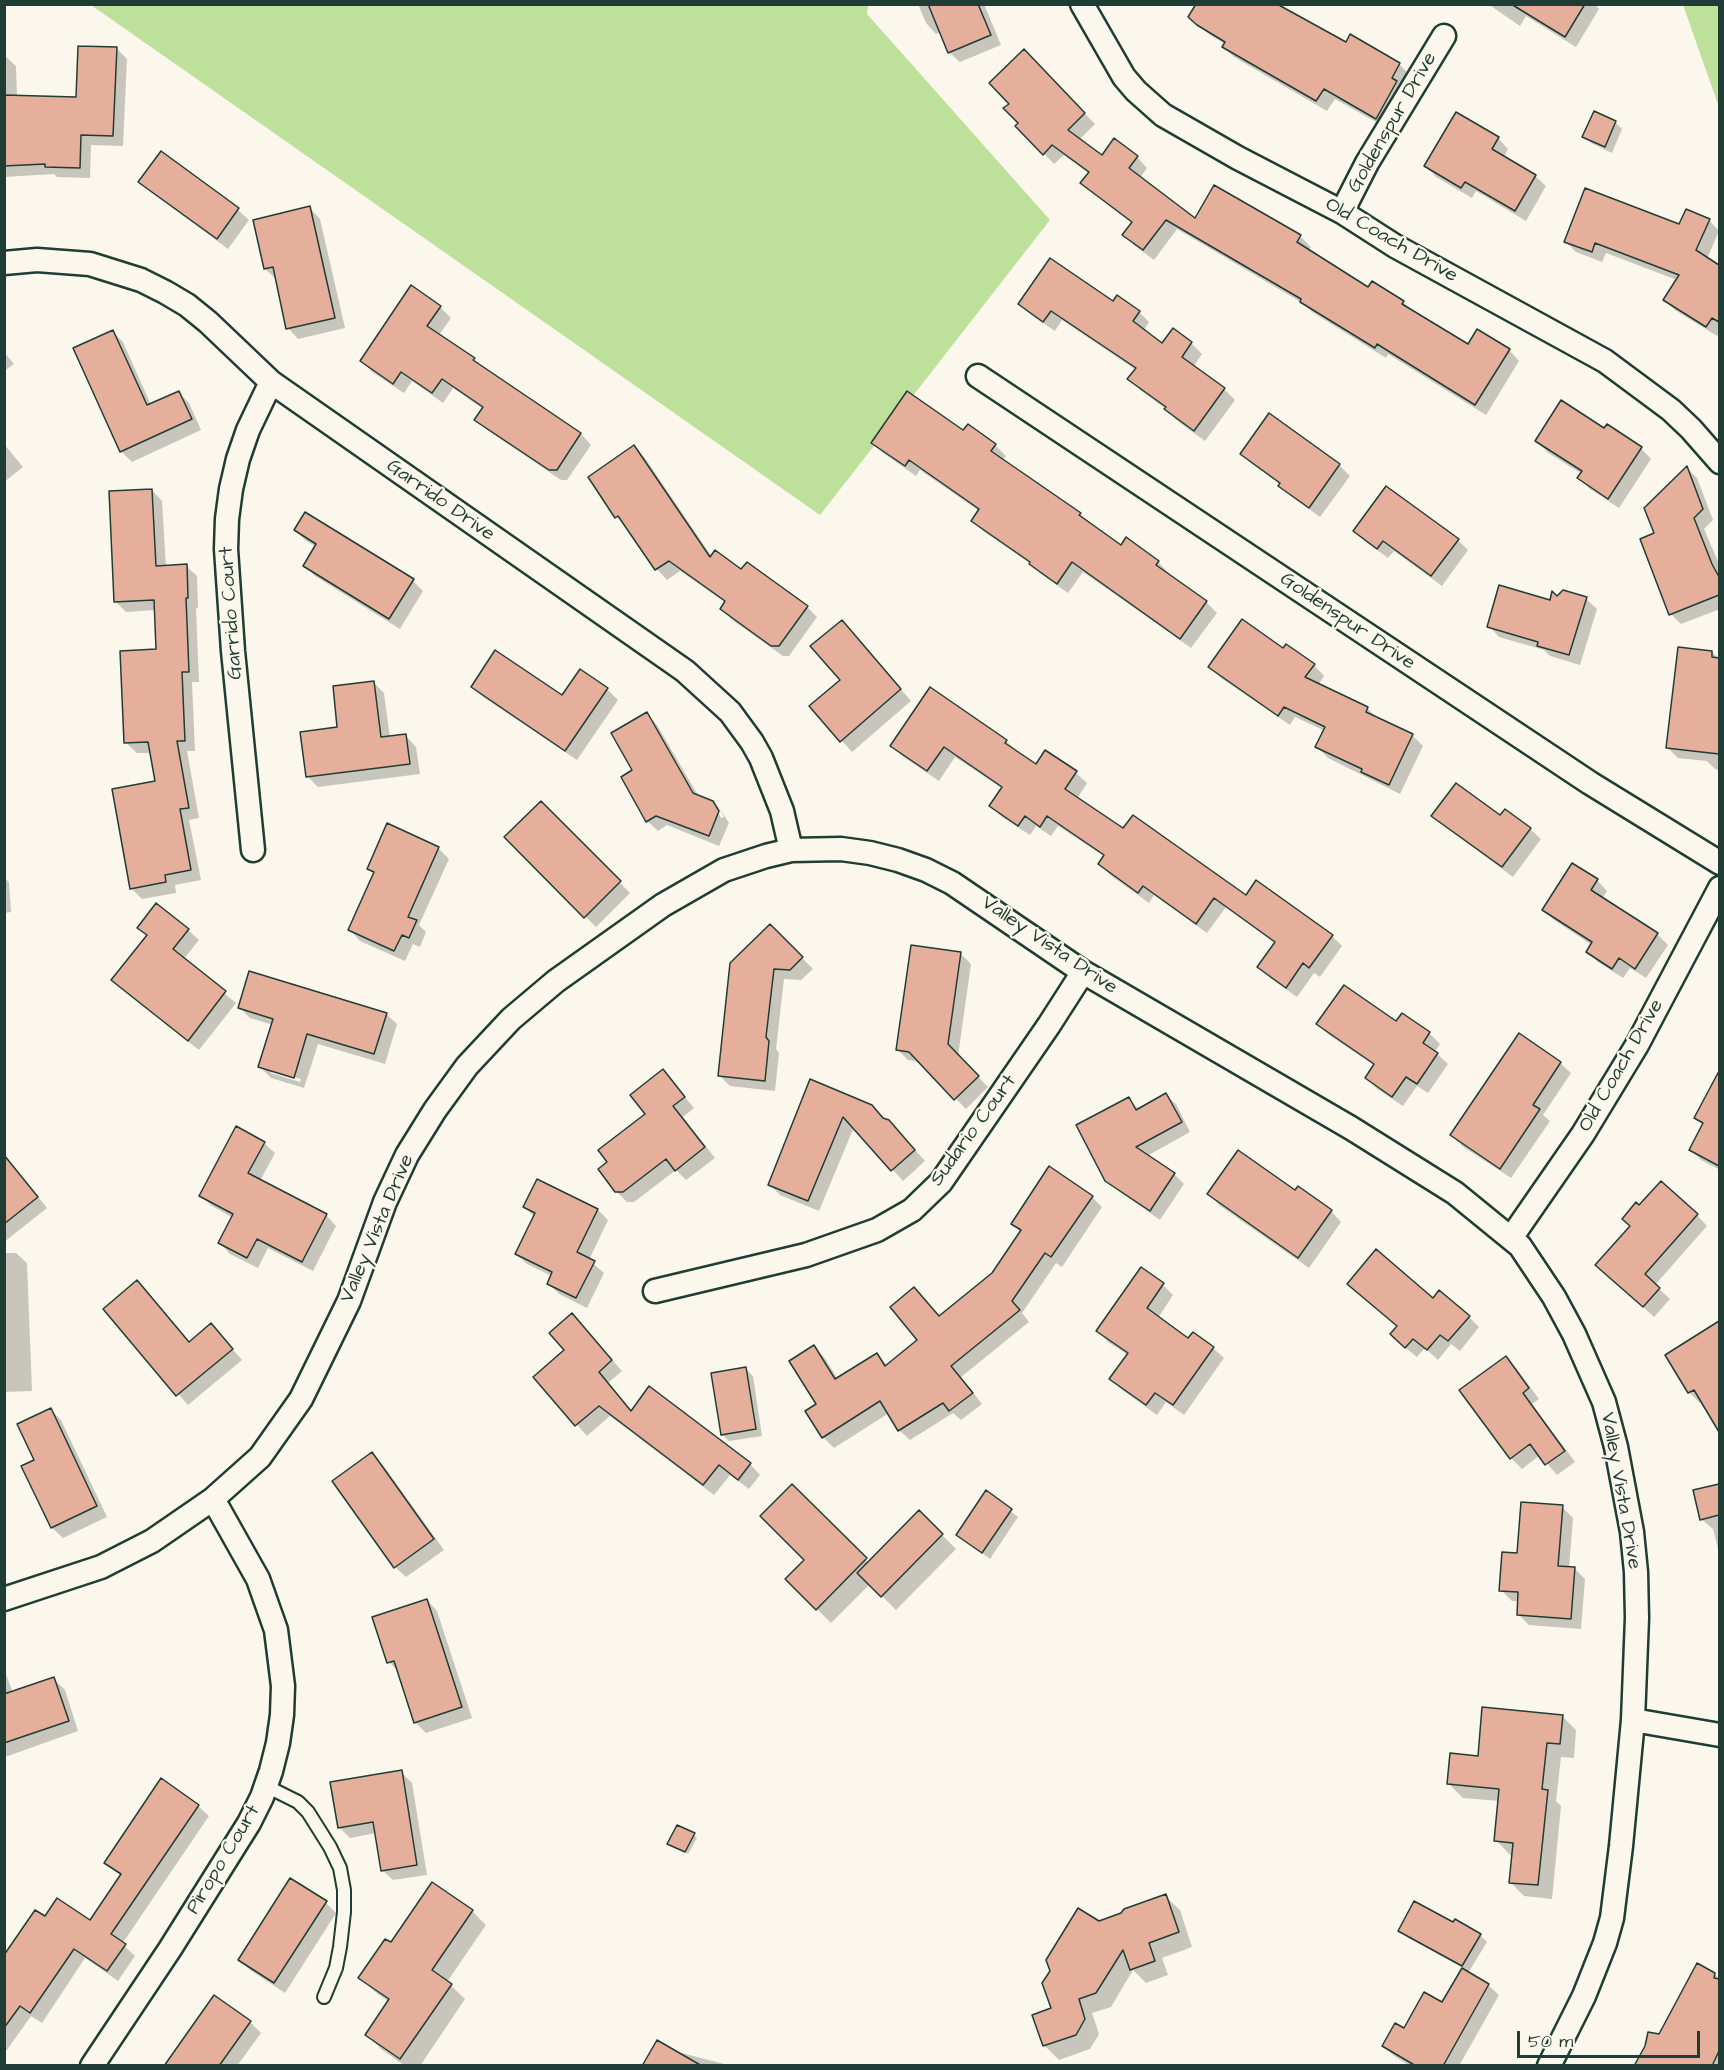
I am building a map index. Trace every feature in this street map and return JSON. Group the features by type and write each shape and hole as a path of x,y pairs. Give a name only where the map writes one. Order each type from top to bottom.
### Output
{"street":[{"name":"Old Coach Drive","path":"1082,4 1124,77 1163,115 1238,158 1342,212 1395,246 1605,361 1671,410 1691,429 1719,462"},
{"name":"Goldenspur Drive","path":"1342,212 1366,163 1444,36"},
{"name":"Garrido Drive","path":"4,263 37,260 98,266 141,280 187,305 271,382 685,671 730,712 752,742 761,758 782,811 791,850"},
{"name":"Goldenspur Drive","path":"978,376 1570,770 1719,863"},
{"name":"Garrido Court","path":"253,850 233,651 226,549 227,519 238,459 248,430 271,382"},
{"name":"Valley Vista Drive","path":"4,1599 100,1567 152,1541 213,1499 260,1457 301,1399 349,1301 385,1202 407,1155 435,1110 467,1066 511,1019 547,989 663,905 724,870 766,855 791,850 841,849 870,853 926,870 952,883 1083,972 1351,1128 1455,1193 1520,1246 1549,1289 1574,1334 1604,1402 1616,1447 1632,1532 1637,1618 1633,1720 1612,1918 1605,1943 1584,1996 1549,2066"},
{"name":"Old Coach Drive","path":"1511,1238 1583,1134 1637,1045 1719,888"},
{"name":"Sudario Court","path":"655,1291 806,1256 877,1230 912,1210 941,1182 1083,972"},
{"name":"Piropo Court","path":"92,2066 170,1949 249,1823 266,1786 278,1743 282,1715 281,1658 276,1630 258,1579 213,1499"},
{"path":"1633,1720 1719,1735"}],"lane":[{"path":"266,1786 298,1802 308,1812 330,1846 340,1868 345,1912 336,1968 324,1997"}],"green space":[{"path":"91,5 868,5 867,14 1050,220 820,515"},
{"path":"1683,5 1719,5 1719,107"}],"building":[{"path":"928,4 978,4 991,35 948,53"},
{"path":"1196,4 1277,4 1346,42 1350,34 1400,63 1392,78 1397,81 1376,119 1324,89 1316,101 1222,47 1225,42 1188,17"},
{"path":"1511,4 1585,4 1565,37"},
{"path":"78,46 117,47 113,136 81,135 80,168 45,167 45,164 4,166 4,95 76,97"},
{"path":"1024,49 1085,113 1068,130 1102,155 1114,138 1138,156 1129,168 1195,218 1214,185 1301,235 1297,242 1368,287 1372,281 1404,301 1402,304 1468,344 1477,329 1510,349 1475,405 1377,344 1375,348 1300,302 1301,299 1166,220 1143,250 1122,235 1132,222 1080,183 1089,172 1052,145 1043,155 1015,126 1018,123 1003,108 1009,104 989,83"},
{"path":"1594,111 1616,121 1605,147 1582,137"},
{"path":"1456,112 1499,137 1492,149 1536,175 1515,211 1465,182 1461,188 1424,166"},
{"path":"161,151 239,208 217,239 138,182"},
{"path":"1585,188 1679,224 1686,209 1710,219 1696,250 1719,265 1719,322 1712,318 1706,327 1663,300 1679,275 1595,243 1592,252 1564,242"},
{"path":"310,206 335,318 286,329 273,267 264,269 253,220"},
{"path":"1050,258 1113,301 1117,295 1140,311 1133,321 1162,343 1173,328 1192,342 1182,357 1225,388 1194,431 1127,379 1136,368 1051,311 1043,322 1018,304"},
{"path":"411,285 441,306 427,326 581,433 557,470 549,470 474,420 483,407 442,379 432,393 401,372 393,384 360,361"},
{"path":"113,330 147,405 179,391 192,419 120,452 73,348"},
{"path":"907,391 963,430 968,424 996,444 991,451 1081,513 1079,515 1121,545 1126,537 1159,561 1156,565 1207,601 1180,639 1072,562 1057,584 971,521 979,509 909,460 905,466 871,443"},
{"path":"1561,400 1604,428 1607,424 1642,447 1608,499 1577,478 1582,471 1535,441"},
{"path":"1269,413 1340,464 1309,508 1278,486 1280,483 1240,454"},
{"path":"634,445 710,557 715,550 741,569 747,562 808,606 779,646 771,646 720,609 725,601 669,561 655,570 618,516 615,518 588,477"},
{"path":"1687,466 1703,509 1694,518 1719,577 1719,595 1669,615 1640,539 1654,533 1644,508"},
{"path":"1386,486 1459,539 1431,576 1383,541 1377,549 1353,531"},
{"path":"152,489 156,566 187,564 189,672 182,672 185,741 177,741 189,808 180,809 191,870 165,875 166,882 130,889 112,789 155,781 148,742 124,743 120,651 156,649 154,600 114,602 109,491"},
{"path":"305,512 414,579 389,619 303,566 316,544 294,530"},
{"path":"1499,585 1550,600 1552,591 1557,596 1563,590 1587,597 1569,655 1537,646 1538,642 1487,627"},
{"path":"1242,619 1283,648 1286,644 1315,664 1305,677 1368,707 1366,712 1413,734 1389,785 1361,772 1362,769 1315,747 1325,727 1284,707 1278,716 1208,667"},
{"path":"842,620 901,689 840,742 809,706 840,680 810,646"},
{"path":"1678,647 1712,651 1712,657 1719,658 1719,754 1666,748"},
{"path":"495,650 562,695 580,669 608,688 565,751 471,687"},
{"path":"374,681 381,737 406,734 410,764 306,777 300,732 337,727 333,686"},
{"path":"930,687 1007,740 1005,743 1036,764 1045,750 1077,771 1065,789 1123,828 1133,815 1246,895 1256,880 1333,935 1309,968 1303,963 1286,988 1257,967 1275,942 1214,898 1196,924 1143,886 1138,893 1098,864 1104,855 1047,816 1040,827 1025,816 1018,826 989,806 1002,787 944,747 927,771 890,746"},
{"path":"647,712 693,793 713,801 719,811 709,836 656,816 646,822 621,777 632,770 611,733"},
{"path":"1456,783 1500,815 1505,809 1531,828 1502,867 1431,816"},
{"path":"541,801 621,881 584,918 504,837"},
{"path":"387,823 439,847 408,917 417,920 409,938 402,935 394,951 348,930 374,872 367,869"},
{"path":"1572,863 1598,879 1591,890 1658,933 1635,969 1619,958 1612,969 1586,952 1592,942 1542,910"},
{"path":"156,903 189,929 173,949 226,991 188,1041 111,980 147,935 137,928"},
{"path":"770,924 803,957 790,970 774,969 766,1037 769,1041 765,1081 718,1076 730,963"},
{"path":"911,945 961,952 948,1044 979,1076 954,1100 909,1052 896,1050"},
{"path":"249,971 387,1013 374,1054 307,1034 294,1078 258,1067 273,1019 238,1008"},
{"path":"1344,985 1396,1021 1402,1013 1430,1032 1423,1043 1438,1053 1417,1084 1406,1077 1392,1097 1365,1078 1374,1064 1316,1024"},
{"path":"1519,1033 1561,1062 1533,1105 1540,1109 1500,1169 1450,1135"},
{"path":"663,1069 685,1097 673,1106 705,1147 675,1171 666,1159 623,1192 615,1192 598,1169 607,1162 598,1150 645,1114 630,1095"},
{"path":"1719,1071 1719,1166 1689,1150 1703,1123 1694,1118"},
{"path":"810,1079 872,1105 883,1118 889,1120 915,1150 891,1171 843,1117 808,1201 768,1185"},
{"path":"1166,1093 1182,1122 1136,1147 1175,1173 1150,1211 1105,1181 1076,1125 1129,1097 1136,1110"},
{"path":"236,1126 265,1142 248,1173 327,1214 302,1262 257,1239 247,1258 218,1243 233,1214 199,1196"},
{"path":"1238,1150 1295,1190 1298,1186 1332,1210 1298,1258 1207,1194"},
{"path":"4,1155 38,1197 4,1224"},
{"path":"1049,1166 1093,1196 1051,1257 1045,1253 1012,1301 1020,1310 951,1366 973,1393 949,1411 943,1403 898,1431 880,1401 822,1438 805,1411 816,1404 789,1361 814,1345 835,1379 877,1353 885,1366 917,1340 890,1307 914,1287 939,1316 992,1273 1021,1230 1011,1224"},
{"path":"537,1179 598,1209 577,1252 595,1261 576,1298 547,1284 552,1272 515,1254 535,1213 523,1207"},
{"path":"1661,1181 1698,1214 1645,1274 1660,1288 1643,1307 1595,1265 1630,1226 1622,1219 1636,1202 1639,1205"},
{"path":"1376,1249 1433,1298 1439,1290 1470,1316 1448,1341 1440,1335 1427,1350 1413,1339 1405,1348 1390,1334 1397,1326 1347,1284"},
{"path":"1141,1267 1164,1283 1147,1308 1188,1338 1193,1332 1214,1347 1173,1405 1155,1393 1146,1405 1109,1379 1128,1353 1096,1331"},
{"path":"137,1280 189,1342 211,1323 233,1349 176,1396 103,1309"},
{"path":"572,1313 612,1360 599,1372 631,1411 649,1386 751,1463 738,1480 719,1465 703,1485 599,1406 575,1426 533,1377 564,1350 549,1333"},
{"path":"1719,1321 1719,1432 1694,1390 1688,1393 1665,1355"},
{"path":"1506,1356 1529,1388 1523,1393 1565,1451 1545,1465 1530,1444 1510,1459 1459,1390"},
{"path":"746,1367 756,1429 721,1435 711,1373"},
{"path":"51,1408 97,1506 51,1528 21,1466 34,1460 17,1424"},
{"path":"372,1452 434,1539 394,1568 332,1481"},
{"path":"792,1484 867,1558 816,1610 785,1579 804,1560 760,1516"},
{"path":"1719,1484 1719,1515 1700,1520 1693,1490"},
{"path":"986,1490 1012,1509 982,1553 956,1535"},
{"path":"1521,1502 1563,1505 1558,1566 1575,1567 1571,1619 1517,1615 1518,1592 1499,1591 1502,1552 1517,1553"},
{"path":"919,1510 943,1534 881,1597 857,1573"},
{"path":"427,1599 462,1707 414,1723 394,1661 387,1663 372,1617"},
{"path":"54,1677 69,1721 4,1743 4,1694"},
{"path":"1482,1707 1563,1715 1560,1744 1547,1743 1542,1789 1548,1790 1538,1885 1509,1883 1513,1843 1494,1841 1499,1789 1447,1784 1450,1753 1478,1756"},
{"path":"402,1770 417,1865 381,1871 373,1822 338,1828 330,1782"},
{"path":"161,1778 199,1805 111,1934 126,1944 107,1971 74,1949 30,2013 20,2006 4,2028 4,1955 35,1910 45,1916 57,1898 90,1920 121,1874 104,1863"},
{"path":"677,1825 695,1833 685,1852 667,1844"},
{"path":"290,1878 327,1901 274,1983 238,1960"},
{"path":"432,1882 473,1910 432,1970 452,1984 400,2059 365,2035 389,1999 358,1978 385,1939 391,1942"},
{"path":"1166,1894 1179,1932 1149,1943 1155,1961 1130,1970 1123,1950 1096,1993 1079,1999 1085,2019 1076,2035 1043,2046 1032,2015 1051,2008 1042,1983 1050,1971 1046,1960 1078,1908 1099,1921"},
{"path":"1414,1901 1453,1922 1455,1919 1481,1934 1462,1966 1398,1931"},
{"path":"1697,1963 1715,1973 1714,1978 1719,1979 1719,2051 1712,2066 1634,2066 1645,2046 1648,2032 1659,2034"},
{"path":"1462,1968 1489,1984 1443,2066 1416,2066 1382,2046 1395,2023 1404,2028 1424,1992 1442,2002"},
{"path":"214,1995 251,2021 219,2066 164,2066"},
{"path":"657,2040 702,2066 642,2066"}]}
